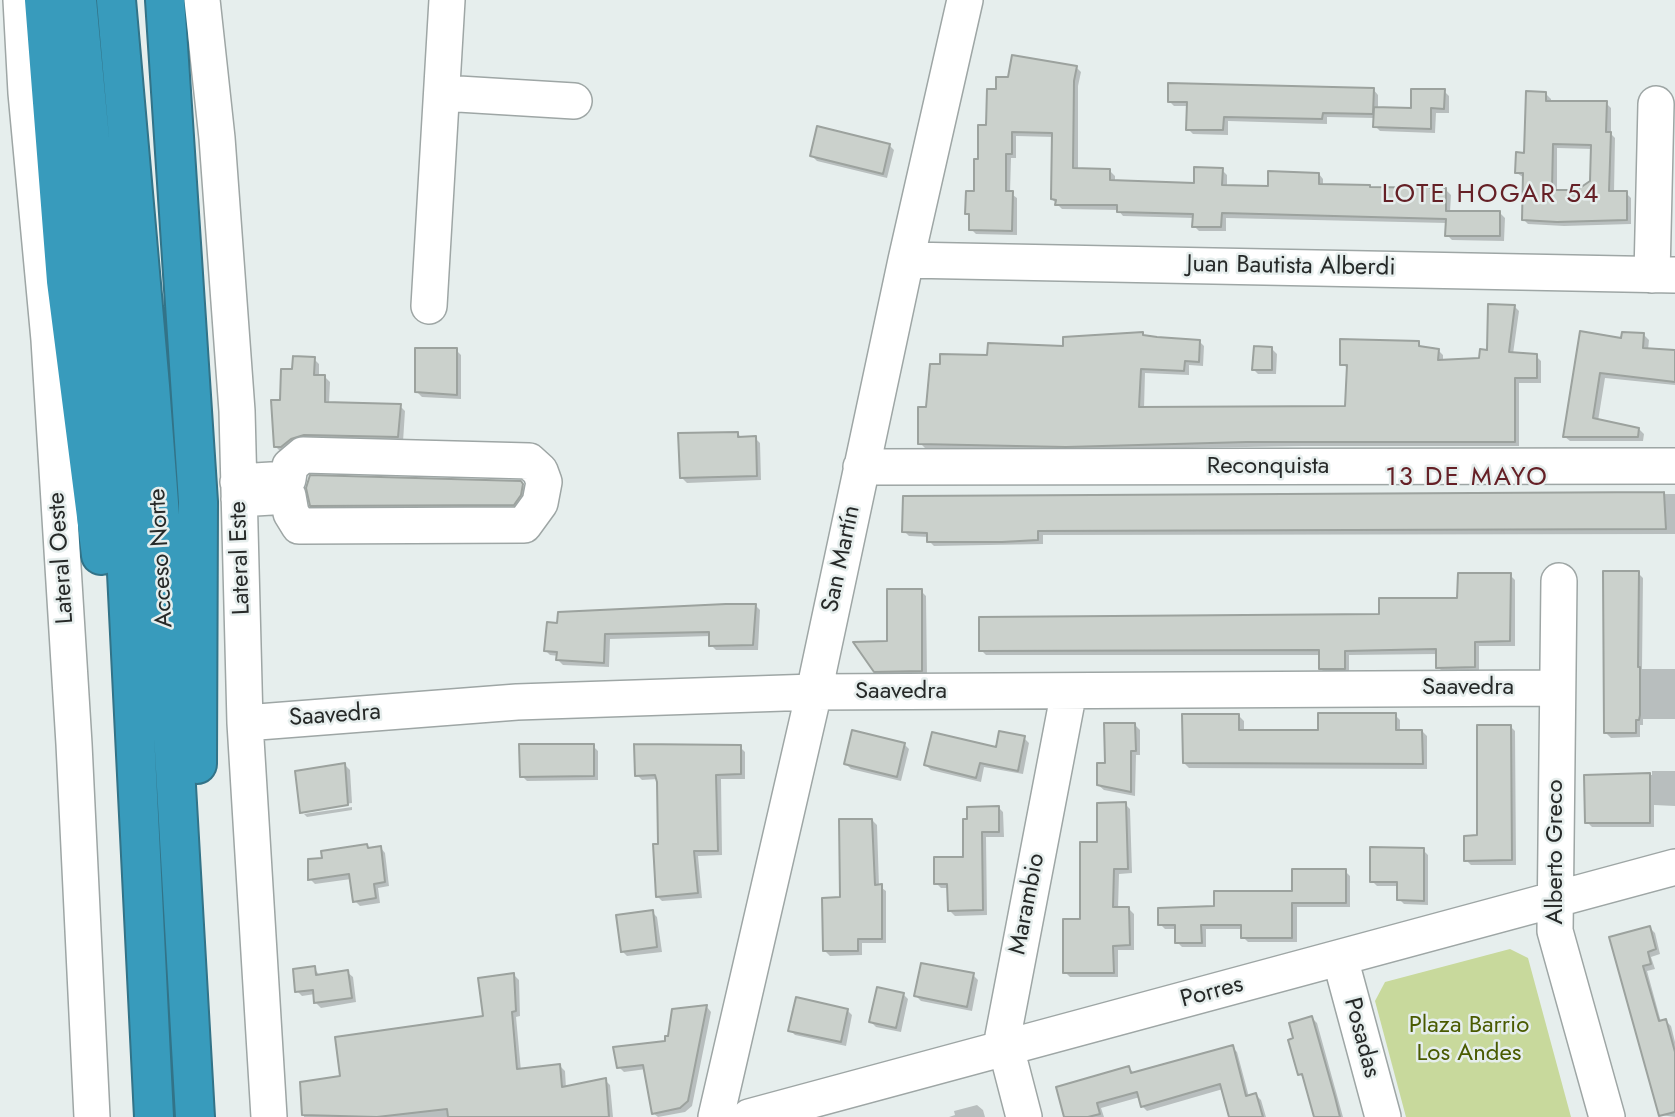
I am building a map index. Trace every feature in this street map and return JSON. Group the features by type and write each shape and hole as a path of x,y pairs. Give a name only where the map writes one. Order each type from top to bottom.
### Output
{"highway":[{"path":"44,0 67,294 142,869"},
{"name":"Acceso Norte","path":"77,0 124,527 154,1117"},
{"name":"Acceso Norte","path":"116,0 150,386 190,1000 195,1117"},
{"path":"165,0 198,502 197,766 190,1000"}],"street":[{"name":"Lateral Oeste","path":"21,0 26,93 49,340 74,744 92,1117"},
{"name":"Lateral Este","path":"202,0 217,138 237,411 245,723 269,1117"},
{"path":"429,306 447,0"},
{"name":"San Martín","path":"716,1117 814,692 906,260 965,0"},
{"path":"442,93 575,101"},
{"path":"1657,104 1664,275"},
{"name":"Juan Bautista Alberdi","path":"906,260 1664,275"},
{"path":"303,455 529,461 540,471 544,482 540,503 524,525 299,526 291,513 288,496 239,491 288,480 290,466 303,455"},
{"name":"Reconquista","path":"862,467 1675,466"},
{"name":"Alberto Greco","path":"1559,581 1555,931 1606,1117"},
{"name":"Saavedra","path":"245,723 517,702 814,692 1558,688"},
{"name":"Marambio","path":"1024,1117 1003,1036 1069,691"},
{"name":"Porres","path":"749,1117 1675,867"},
{"name":"Posadas","path":"1340,958 1383,1117"}],"green space":[{"name":"Plaza Barrio Los Andes","path":"1510,949 1528,958 1571,1117 1406,1117 1375,1001 1385,982"}],"building":[{"path":"1012,55 1077,66 1074,81 1073,168 1110,169 1110,180 1194,183 1194,167 1223,168 1222,185 1268,186 1268,171 1319,173 1319,184 1446,188 1446,211 1500,211 1500,236 1445,236 1446,219 1222,213 1221,227 1192,227 1193,214 1117,212 1117,205 1055,205 1056,200 1051,199 1052,133 1012,132 1012,154 1006,154 1006,191 1013,191 1012,231 969,230 969,214 965,214 966,191 974,191 978,125 986,125 987,89 996,89 996,77 1008,77"},
{"path":"1168,83 1374,88 1373,114 1323,113 1322,119 1224,117 1223,130 1186,130 1187,102 1168,102"},
{"path":"1411,89 1445,89 1444,109 1431,108 1431,129 1373,127 1374,107 1411,108"},
{"path":"1526,91 1546,92 1546,101 1607,101 1606,132 1611,132 1609,191 1627,191 1627,220 1522,220 1523,173 1515,173 1516,152 1524,153","holes":["1553,144 1591,145 1590,181 1577,190 1552,190"]},
{"path":"817,126 890,144 883,174 810,156"},
{"path":"1488,304 1515,305 1509,352 1537,354 1537,378 1515,378 1515,442 1247,442 1066,447 918,444 918,407 926,407 930,364 940,364 940,354 987,355 988,343 1063,346 1063,337 1143,332 1143,335 1157,337 1200,340 1199,362 1185,361 1184,371 1141,369 1139,407 1345,406 1347,365 1340,365 1340,339 1419,341 1419,346 1439,349 1438,360 1479,358 1480,349 1487,350"},
{"path":"1580,331 1621,338 1622,332 1644,333 1643,348 1675,350 1675,382 1600,373 1593,418 1639,428 1638,437 1563,437"},
{"path":"1254,346 1272,347 1272,370 1252,370"},
{"path":"415,348 457,348 457,395 415,392"},
{"path":"293,356 315,357 314,375 325,375 325,402 401,404 398,437 304,435 291,439 281,447 274,447 271,400 280,400 281,369 292,369"},
{"path":"738,432 738,437 756,436 757,476 680,478 678,433"},
{"path":"310,475 521,481 523,484 521,495 514,505 310,506 306,488"},
{"path":"1664,492 1666,529 1038,531 1038,540 1002,542 927,542 927,533 902,532 903,496"},
{"path":"1603,571 1639,571 1640,715 1639,720 1636,720 1636,733 1604,733"},
{"path":"1458,573 1511,573 1510,641 1475,642 1475,667 1436,668 1436,649 1345,651 1345,669 1319,669 1319,650 979,651 979,617 1379,614 1379,598 1457,598"},
{"path":"887,589 922,589 922,671 874,672 853,642 887,641"},
{"path":"756,604 753,645 709,646 709,632 605,634 604,663 556,660 557,652 544,651 547,622 557,623 558,612"},
{"path":"1318,713 1396,713 1396,730 1422,730 1423,764 1183,763 1182,714 1239,714 1239,730 1318,730"},
{"path":"1104,723 1135,723 1136,751 1131,751 1131,792 1097,785 1097,763 1105,763"},
{"path":"1477,725 1511,725 1512,860 1464,861 1464,836 1477,835"},
{"path":"852,730 905,743 897,777 844,764"},
{"path":"999,731 1025,736 1018,771 980,763 976,778 924,765 932,732 996,747"},
{"path":"519,744 594,744 594,776 520,777"},
{"path":"634,744 741,745 741,774 716,775 718,851 694,851 698,893 656,897 653,844 658,844 657,782 655,775 635,776"},
{"path":"345,763 348,805 300,813 295,771"},
{"path":"1650,773 1650,823 1585,823 1584,775"},
{"path":"1126,802 1128,869 1114,869 1113,907 1129,907 1130,945 1113,946 1114,973 1063,973 1063,919 1080,919 1080,842 1097,842 1097,803"},
{"path":"999,806 999,832 982,832 983,910 948,911 947,884 934,884 934,857 963,857 963,819 967,819 967,807"},
{"path":"839,819 872,819 875,885 882,884 882,939 858,939 858,951 823,951 822,898 840,897"},
{"path":"367,844 368,848 381,846 385,882 374,884 376,898 353,902 349,874 308,880 308,859 322,858 321,851"},
{"path":"1370,847 1424,848 1424,901 1397,900 1397,882 1370,882"},
{"path":"1292,869 1346,869 1346,903 1292,903 1292,938 1241,938 1241,925 1201,925 1202,943 1175,943 1175,925 1158,925 1158,908 1214,906 1214,891 1292,891"},
{"path":"653,910 657,947 621,952 616,915"},
{"path":"1650,926 1656,949 1648,952 1651,964 1643,966 1659,1021 1666,1019 1675,1052 1675,1112 1659,1116 1609,937"},
{"path":"921,963 974,973 967,1007 914,996"},
{"path":"315,966 316,975 348,970 352,998 314,1003 313,990 295,992 293,969"},
{"path":"514,973 516,1011 512,1012 517,1069 560,1064 562,1087 606,1078 609,1117 448,1117 447,1109 377,1117 302,1115 300,1082 340,1076 335,1037 483,1016 478,978"},
{"path":"877,987 904,993 896,1028 869,1022"},
{"path":"796,997 848,1009 841,1042 788,1031"},
{"path":"707,1005 688,1101 680,1108 652,1114 643,1065 617,1068 613,1047 665,1041 672,1009"},
{"path":"1312,1016 1340,1117 1314,1117 1302,1074 1298,1075 1288,1040 1293,1038 1289,1023"},
{"path":"1233,1045 1246,1096 1256,1093 1263,1117 1229,1117 1220,1084 1141,1107 1137,1092 1097,1103 1100,1114 1064,1117 1056,1087 1129,1066 1131,1073"}],"district":[{"name":"LOTE HOGAR 54","path":"1491,196"},
{"name":"13 DE MAYO","path":"1467,479"}]}
